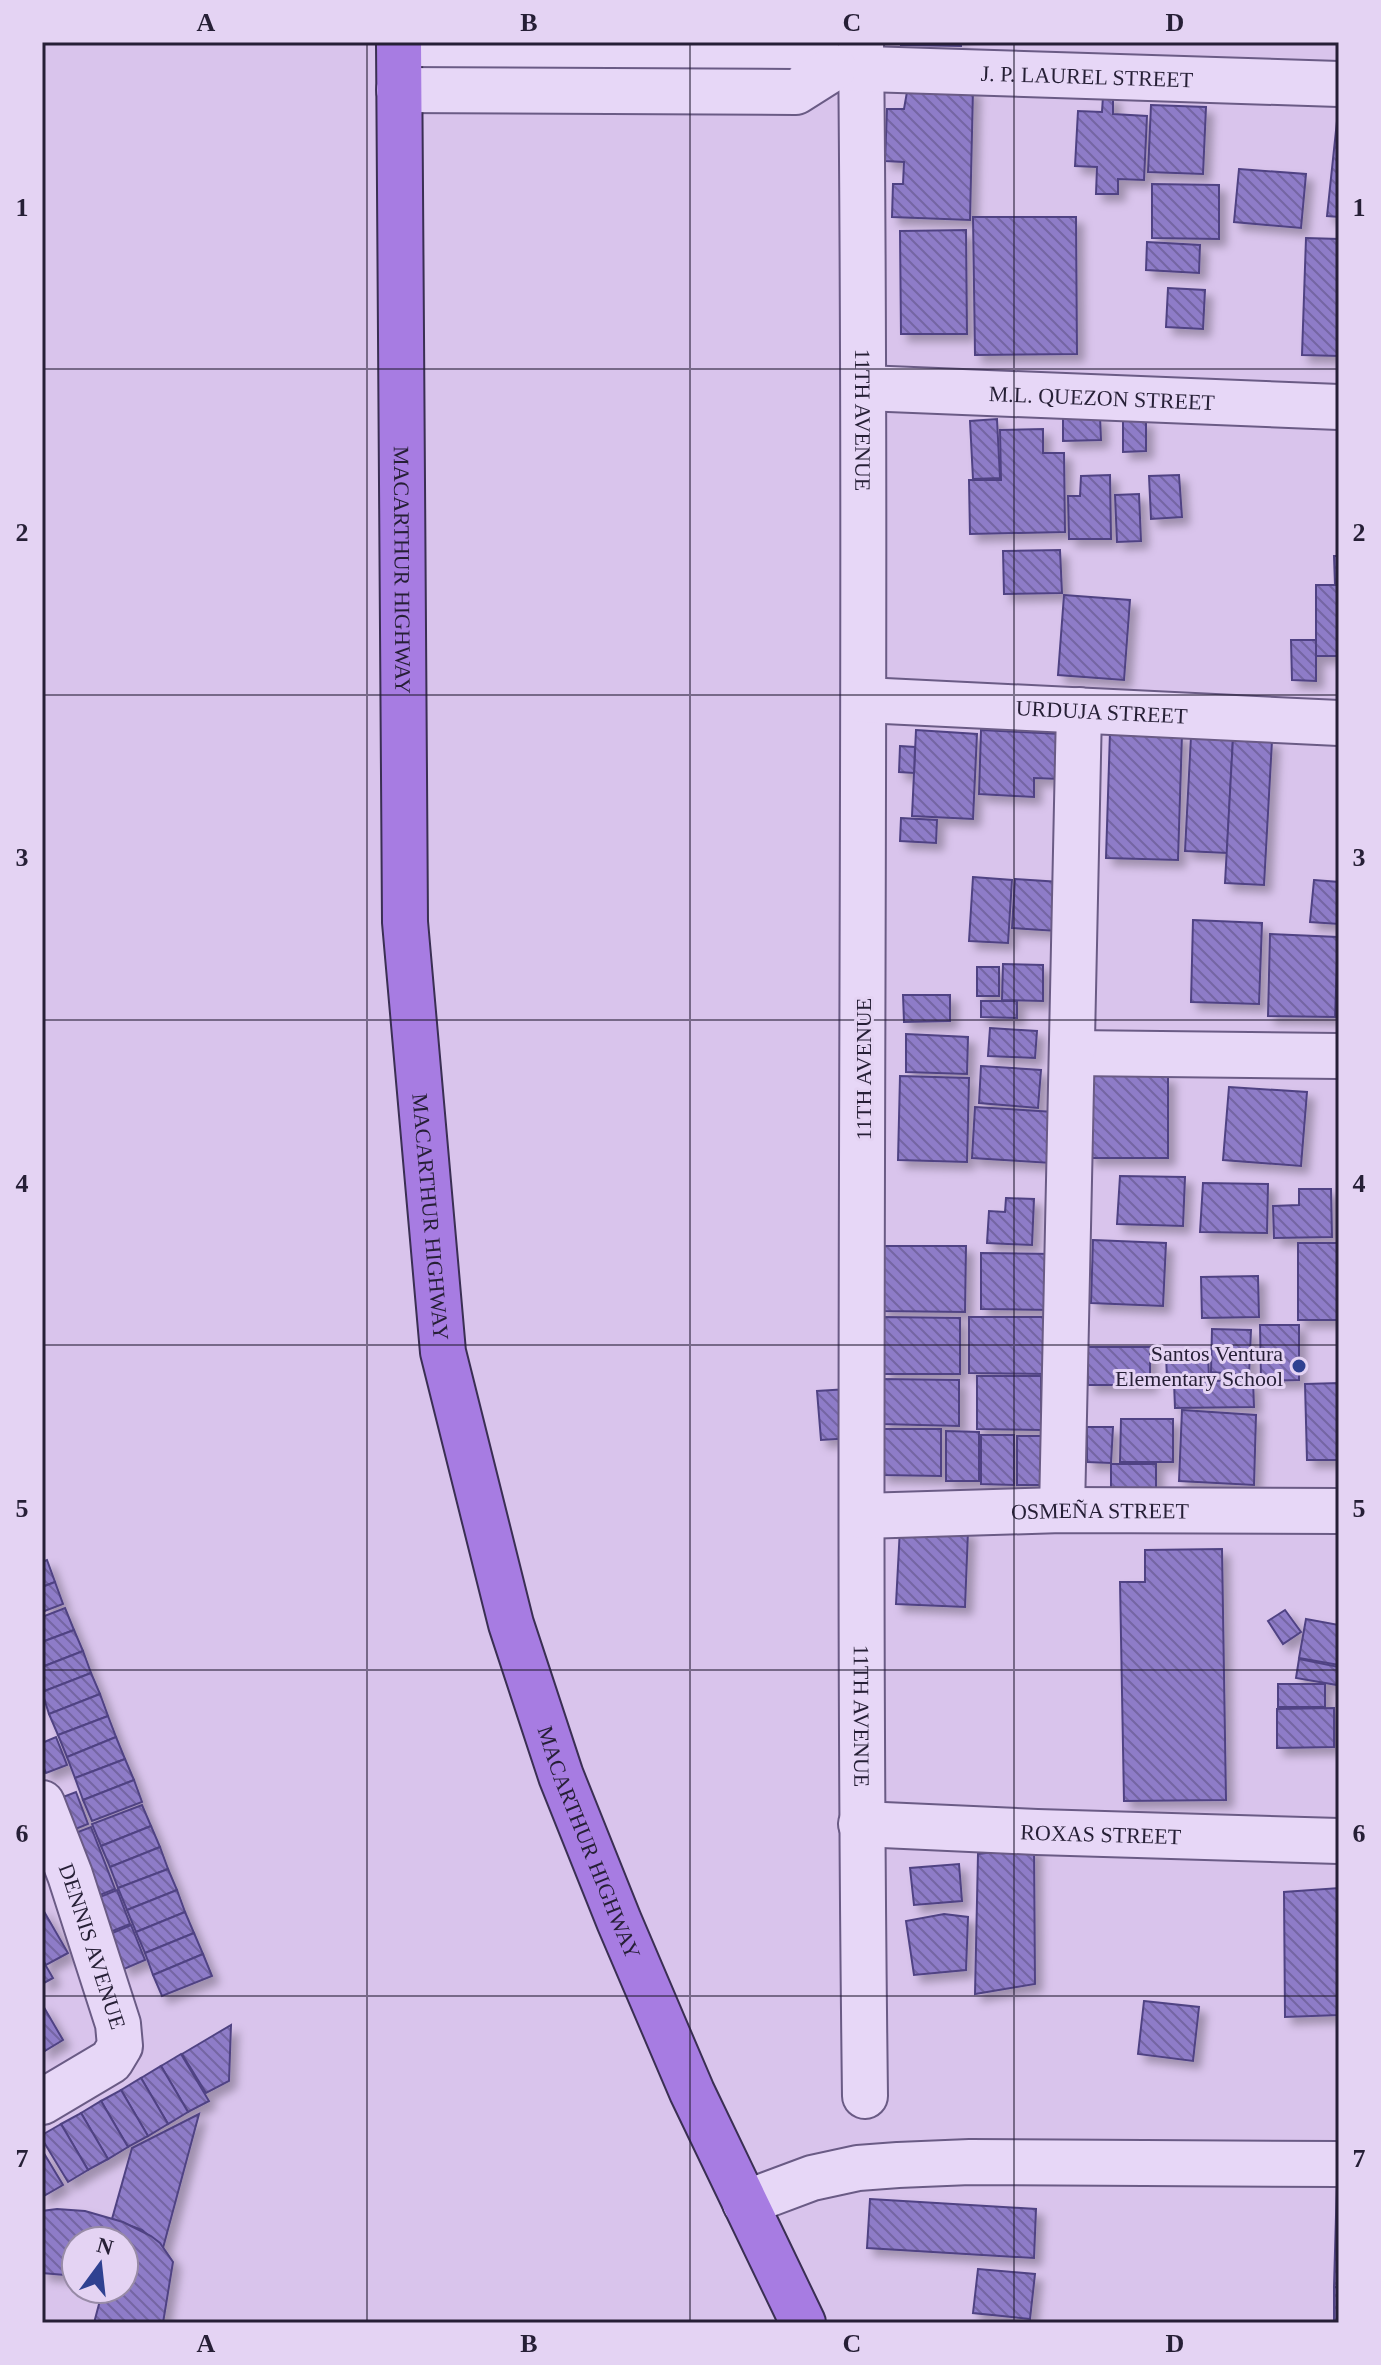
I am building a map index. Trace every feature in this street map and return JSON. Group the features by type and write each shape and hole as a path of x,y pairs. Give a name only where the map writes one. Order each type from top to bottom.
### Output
{"highway":[{"name":"MACARTHUR HIGHWAY","path":"399,43 405,922 443,1352 511,1624 561,1776 692,2092 803,2323"}],"street":[{"name":"J. P. LAUREL STREET","path":"399,43 796,46 852,60 1339,84"},
{"path":"570,45 570,92"},
{"path":"714,46 714,92"},
{"path":"399,90 796,92 852,60"},
{"name":"11TH AVENUE","path":"852,60 864,388 861,1824 865,2096"},
{"name":"M.L. QUEZON STREET","path":"864,388 1339,407"},
{"name":"URDUJA STREET","path":"864,700 1339,723"},
{"path":"1062,1510 1079,710"},
{"path":"1072,1053 1339,1056"},
{"name":"OSMEÑA STREET","path":"862,1516 1062,1510 1339,1511"},
{"name":"DENNIS AVENUE","path":"42,1803 56,1883 118,2024 120,2046 111,2061 42,2102"},
{"name":"ROXAS STREET","path":"861,1824 1339,1841"},
{"path":"745,2203 812,2178 858,2168 898,2165 970,2162 1339,2164"}],"building":[{"path":"901,42 961,42 961,46 901,45"},
{"path":"908,86 973,89 970,220 892,217 893,184 903,184 904,162 885,161 887,109 904,109"},
{"path":"1103,96 1113,97 1113,114 1147,116 1144,180 1118,179 1118,194 1096,194 1097,167 1075,166 1078,111 1102,112"},
{"path":"1151,105 1206,107 1203,174 1148,172"},
{"path":"1339,121 1339,217 1327,216"},
{"path":"1239,169 1306,174 1301,228 1234,222"},
{"path":"1152,184 1219,185 1219,239 1152,238"},
{"path":"973,217 1076,217 1077,354 975,355"},
{"path":"966,230 967,334 901,334 900,231"},
{"path":"1306,238 1339,239 1339,356 1302,355"},
{"path":"1147,242 1200,245 1199,273 1146,270"},
{"path":"1168,288 1205,290 1203,329 1166,327"},
{"path":"1063,416 1100,416 1101,440 1063,441"},
{"path":"997,419 1000,478 973,479 970,421"},
{"path":"1146,420 1146,451 1123,452 1123,421"},
{"path":"1043,429 1043,453 1064,453 1065,532 970,534 969,480 1001,480 1000,430"},
{"path":"1110,475 1111,539 1069,539 1068,496 1080,496 1081,476"},
{"path":"1179,475 1182,517 1151,519 1149,476"},
{"path":"1139,494 1141,541 1117,542 1115,495"},
{"path":"1060,550 1062,593 1004,594 1003,551"},
{"path":"1334,556 1339,556 1339,585 1335,585"},
{"path":"1316,585 1339,585 1339,656 1316,656"},
{"path":"1064,595 1130,600 1124,680 1058,675"},
{"path":"1291,640 1316,640 1316,681 1292,680"},
{"path":"916,730 977,734 973,819 912,816"},
{"path":"981,730 1061,734 1060,779 1034,778 1034,797 979,794"},
{"path":"1110,732 1182,734 1178,860 1106,858"},
{"path":"1191,736 1233,738 1227,853 1185,851"},
{"path":"1233,738 1272,741 1264,885 1225,883"},
{"path":"900,746 915,747 914,773 899,772"},
{"path":"901,818 937,820 936,843 900,841"},
{"path":"973,877 1012,880 1008,943 969,941"},
{"path":"1015,879 1060,882 1057,931 1012,928"},
{"path":"1314,880 1339,882 1339,924 1310,922"},
{"path":"1193,920 1262,923 1259,1004 1191,1002"},
{"path":"1270,934 1338,937 1335,1017 1268,1016"},
{"path":"1003,964 1043,965 1043,1001 1002,1000"},
{"path":"977,967 999,967 999,996 977,996"},
{"path":"903,995 950,995 950,1021 904,1022"},
{"path":"981,1001 1017,1001 1017,1018 981,1017"},
{"path":"990,1028 1037,1031 1035,1058 988,1056"},
{"path":"906,1034 968,1037 967,1074 906,1072"},
{"path":"981,1066 1041,1070 1038,1108 979,1103"},
{"path":"900,1076 969,1078 967,1162 898,1160"},
{"path":"1088,1076 1168,1076 1168,1158 1088,1158"},
{"path":"1229,1087 1307,1092 1301,1166 1223,1160"},
{"path":"975,1107 1054,1112 1051,1163 972,1158"},
{"path":"1120,1176 1185,1177 1183,1226 1117,1224"},
{"path":"1203,1183 1268,1184 1267,1233 1200,1232"},
{"path":"1299,1189 1331,1189 1332,1237 1274,1238 1273,1206 1299,1205"},
{"path":"1006,1198 1034,1199 1032,1245 987,1243 989,1211 1005,1212"},
{"path":"1093,1240 1166,1243 1163,1306 1091,1303"},
{"path":"1298,1243 1339,1243 1339,1320 1298,1320"},
{"path":"880,1246 966,1246 965,1312 880,1311"},
{"path":"981,1253 1058,1254 1057,1310 981,1309"},
{"path":"1258,1276 1259,1317 1202,1318 1201,1277"},
{"path":"884,1317 960,1318 960,1374 884,1374"},
{"path":"969,1317 1046,1317 1045,1374 969,1373"},
{"path":"1260,1325 1299,1325 1299,1380 1261,1381"},
{"path":"1212,1329 1251,1330 1249,1375 1211,1372"},
{"path":"1088,1347 1150,1347 1150,1385 1088,1385"},
{"path":"1208,1353 1209,1379 1167,1379 1166,1355"},
{"path":"977,1376 1041,1376 1041,1430 977,1429"},
{"path":"881,1379 959,1380 959,1426 881,1424"},
{"path":"1253,1380 1254,1407 1175,1408 1174,1382"},
{"path":"1339,1383 1339,1460 1307,1460 1305,1384"},
{"path":"848,1389 852,1438 821,1440 817,1391"},
{"path":"1182,1410 1256,1415 1254,1485 1179,1481"},
{"path":"1121,1419 1173,1419 1173,1462 1120,1462"},
{"path":"1087,1427 1113,1427 1111,1463 1087,1462"},
{"path":"881,1429 941,1429 941,1476 881,1475"},
{"path":"946,1431 979,1432 979,1481 946,1481"},
{"path":"981,1435 1014,1435 1014,1485 981,1484"},
{"path":"1017,1436 1050,1436 1050,1485 1017,1485"},
{"path":"1111,1464 1156,1464 1156,1491 1111,1491"},
{"path":"900,1528 968,1531 965,1607 896,1604"},
{"path":"1222,1549 1226,1800 1124,1801 1120,1582 1145,1582 1145,1550"},
{"path":"47,1560 55,1582 42,1587 42,1562"},
{"path":"55,1582 63,1604 42,1612 42,1587"},
{"path":"65,1608 74,1630 42,1642 42,1617"},
{"path":"1285,1610 1301,1632 1283,1644 1268,1621"},
{"path":"1306,1619 1339,1625 1339,1665 1299,1658"},
{"path":"74,1630 83,1651 42,1667 42,1642"},
{"path":"83,1651 91,1673 42,1692 42,1667"},
{"path":"1299,1659 1339,1667 1337,1685 1296,1678"},
{"path":"91,1673 100,1694 49,1714 42,1692"},
{"path":"1278,1684 1325,1684 1325,1707 1278,1707"},
{"path":"100,1694 108,1716 58,1735 49,1714"},
{"path":"1334,1708 1334,1747 1277,1748 1277,1709"},
{"path":"108,1716 116,1737 67,1757 58,1735"},
{"path":"56,1737 67,1765 46,1773 42,1764 42,1743"},
{"path":"116,1737 125,1759 75,1778 67,1757"},
{"path":"125,1759 134,1780 83,1800 75,1778"},
{"path":"134,1780 142,1802 92,1821 83,1800"},
{"path":"76,1792 88,1824 68,1832 55,1800"},
{"path":"142,1805 151,1826 101,1846 92,1824"},
{"path":"151,1826 160,1847 110,1867 101,1846"},
{"path":"91,1827 115,1889 95,1897 70,1835"},
{"path":"160,1847 168,1869 118,1888 110,1867"},
{"path":"1034,1847 1035,1984 975,1994 978,1854"},
{"path":"959,1864 962,1901 914,1905 910,1868"},
{"path":"168,1869 177,1890 127,1910 118,1888"},
{"path":"1339,1888 1339,2015 1285,2017 1284,1892"},
{"path":"117,1890 130,1924 98,1937 85,1903"},
{"path":"177,1890 185,1912 136,1932 127,1910"},
{"path":"42,1908 68,1953 46,1965 42,1959"},
{"path":"185,1912 194,1933 145,1953 136,1932"},
{"path":"944,1914 968,1917 966,1970 914,1975 906,1921"},
{"path":"131,1925 145,1960 124,1969 110,1934"},
{"path":"194,1933 203,1954 153,1975 145,1953"},
{"path":"203,1954 212,1976 162,1996 153,1975"},
{"path":"42,1959 53,1978 42,1984"},
{"path":"1144,2001 1199,2007 1193,2061 1138,2054"},
{"path":"42,2004 63,2040 43,2052 42,2050"},
{"path":"231,2025 229,2081 206,2093 182,2054"},
{"path":"181,2054 209,2101 188,2112 161,2066"},
{"path":"161,2066 188,2112 168,2124 141,2078"},
{"path":"141,2078 168,2124 148,2136 121,2090"},
{"path":"121,2090 148,2136 128,2147 101,2101"},
{"path":"101,2101 128,2147 108,2159 81,2113"},
{"path":"81,2113 108,2159 88,2170 61,2124"},
{"path":"199,2114 163,2248 140,2229 140,2225 128,2225 112,2219 132,2148"},
{"path":"61,2124 88,2170 68,2182 42,2139 42,2135"},
{"path":"42,2150 63,2185 42,2197"},
{"path":"1339,2180 1339,2288 1334,2287"},
{"path":"870,2199 1036,2209 1034,2258 867,2248"},
{"path":"42,2211 85,2211 129,2225 60,2225 60,2275 42,2273"},
{"path":"140,2230 151,2236 173,2262 163,2323 94,2323 99,2305 140,2305"},
{"path":"978,2269 1035,2274 1030,2319 973,2313"},
{"path":"1334,2287 1339,2288 1339,2323 1334,2323"}],"place":[{"name":"Santos Ventura Elementary School","path":"1299,1366"}]}
